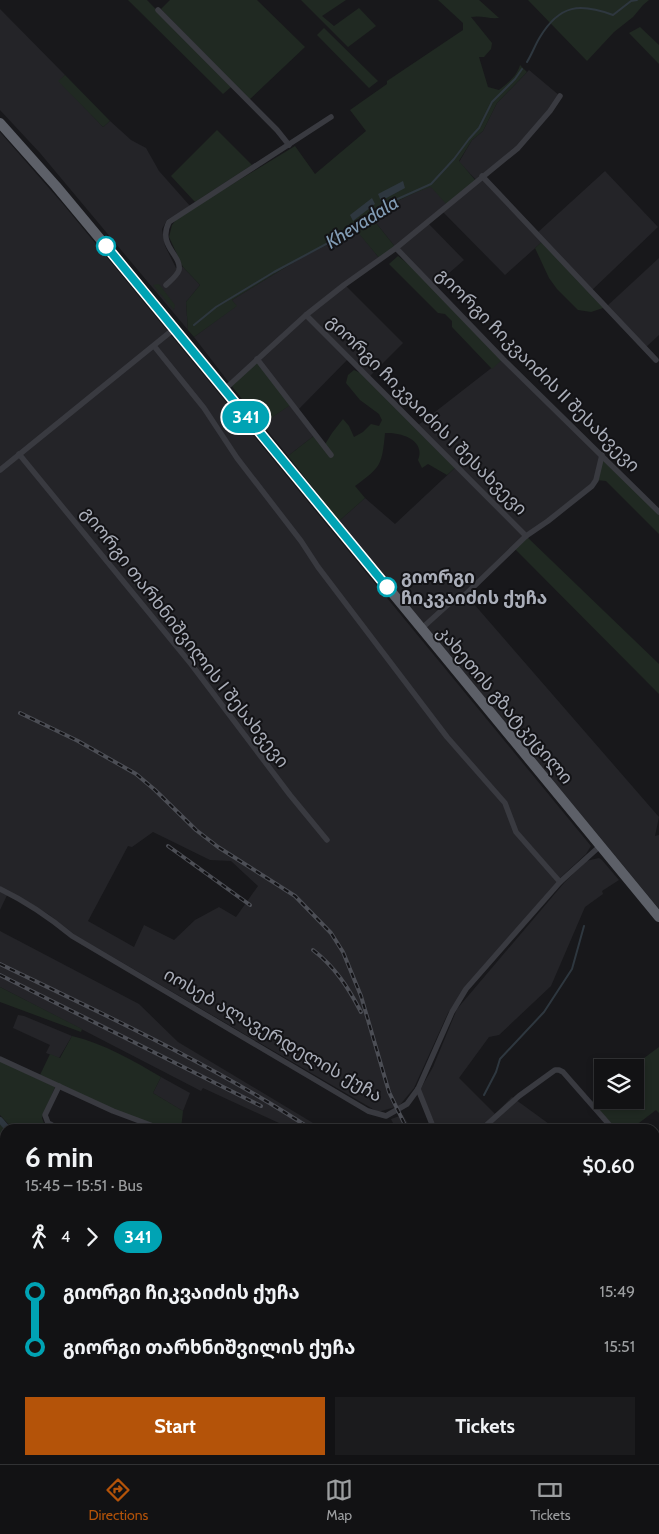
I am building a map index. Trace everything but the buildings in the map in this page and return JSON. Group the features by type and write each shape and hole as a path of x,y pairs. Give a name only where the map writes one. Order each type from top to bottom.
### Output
{"highway":[{"name":"კახეთის გზატკეცილი","path":"0,123 56,186 659,917"}],"street":[{"path":"158,10 277,130 289,145"},
{"path":"224,390 306,315 396,248 518,148 550,112 560,96"},
{"path":"166,285 179,269 167,244 166,230 169,222 331,117"},
{"path":"482,176 656,360"},
{"name":"გიორგი ჩიკვაიძის II შესახვევი","path":"396,248 504,359 659,512"},
{"name":"გიორგი ჩიკვაიძის I შესახვევი","path":"306,315 526,536"},
{"path":"0,470 174,329"},
{"path":"154,346 204,408 237,458 447,737 505,803 516,832 560,882"},
{"path":"257,359 331,455"},
{"name":"გიორგი თარხნიშვილის I შესახვევი","path":"19,454 191,664 290,795 327,840"},
{"path":"421,629 452,601 466,594 526,536 592,486 596,480 602,455"},
{"name":"იოსებ ალავერდელის ქუჩა","path":"0,890 22,900 46,915 72,936 368,1111 386,1116 408,1104 418,1089 452,1012 466,989 560,882 600,846"},
{"path":"0,1059 113,1112 147,1124"},
{"path":"488,1124 519,1096 555,1070 559,1070 563,1072 609,1124"},
{"path":"50,1124 45,1115 59,1086"},
{"path":"418,1089 432,1124"}],"shaded area":[{"path":"128,0 147,0 231,87 223,94"},
{"path":"170,0 257,0 305,47 249,100 161,9"},
{"path":"301,0 346,0 322,16 334,26 359,8 376,26 348,47"},
{"path":"438,0 479,0 499,18 471,17 492,43 491,49 484,57 479,57 488,87 499,90 509,82 520,65 527,72 497,103 483,131 472,140 459,161 476,181 447,205 431,187 400,200 372,218 396,248 380,259 355,229 345,236 304,256 232,300 237,306 194,337 188,330 186,302 200,285 183,267 169,237 172,225 176,220 211,197 295,146 315,174 366,131 350,110 387,84 387,81 463,30 463,23"},
{"path":"528,0 649,0 633,17 614,32 587,61"},
{"path":"0,9 65,75 59,81 103,127 110,121 131,140 146,148 159,171 190,206 167,220 162,229 165,246 176,268 183,267 200,285 186,302 188,330 40,153 0,110"},
{"path":"640,27 659,45 659,64 629,33"},
{"path":"324,28 378,81 369,88 317,35"},
{"path":"529,70 560,96 535,130 482,175 537,233 605,171 658,227 591,291 543,241 505,275 441,210 427,222 464,260 433,287 396,248 372,218 384,208 431,186 476,180 459,162 472,140 483,131 497,103"},
{"path":"65,75 110,121 103,127 58,81"},
{"path":"217,130 252,165 195,202 171,176"},
{"path":"0,132 63,204 591,846 586,854 560,878 465,988 448,1013 414,1088 399,1106 378,1112 75,935 48,914 9,891 0,910","holes":["153,832 210,860 231,861 258,886 236,917 219,907 195,920 174,940 144,925 134,947 88,921 128,846 132,847"]},
{"path":"403,181 405,188 381,201 378,194"},
{"path":"372,198 375,204 353,221 350,215"},
{"path":"356,229 380,259 345,285 403,343 369,377 349,358 297,411 315,435 288,456 262,424 291,404 230,384 194,337 236,306 232,300 304,256"},
{"path":"543,241 606,307 591,312 578,310 557,289 549,278 535,248"},
{"path":"398,256 422,275 503,359 492,369 452,327 452,321 445,314 438,313 389,264"},
{"path":"659,258 659,335 645,348 606,307"},
{"path":"159,284 175,305 174,310 153,285"},
{"path":"257,359 292,404 262,424 230,384"},
{"path":"503,359 602,455 596,480 526,536 467,596 659,817 655,836 659,835 659,909 339,521 365,498 395,524 457,466 417,426"},
{"path":"354,370 369,377 457,466 447,475 428,464 422,468 418,460 420,453 415,442 405,436 385,433 383,452 379,464 355,486 365,498 339,521 288,456 315,435 324,446 343,419 354,437 371,424 379,426 382,420 379,414 360,400 346,383 348,375"},
{"path":"602,455 659,512 659,534 606,481 596,480"},
{"path":"526,536 659,664 659,694 514,548"},
{"path":"599,858 619,880 602,891 603,894 585,907 551,986 499,1035 489,1037 459,1078 495,1114 512,1097 549,1124 435,1124 420,1090 433,1067 457,1009 564,883 586,861"},
{"path":"0,931 139,1004 178,1042 315,1124 281,1124 203,1088 201,1091 0,987"},
{"path":"0,987 82,1029 81,1032 0,1002"},
{"path":"18,1015 72,1036 59,1058 46,1053 50,1045 13,1028"},
{"path":"72,1036 107,1048 129,1059 161,1077 153,1093 183,1111 182,1124 152,1124 122,1113 40,1075 50,1054 60,1058"},
{"path":"659,1047 659,1113 656,1110 638,1124 611,1124 597,1109 644,1109 643,1059"},
{"path":"0,1061 55,1087 42,1118 44,1124 8,1124 0,1115"},
{"path":"161,1077 190,1093 183,1111 153,1093"},
{"path":"403,1115 408,1124 394,1124 391,1119"}],"waterway":[{"name":"Khevadala","path":"527,62 538,40 548,26 563,12 581,8 613,15 631,1 637,0"},
{"name":"Khevadala","path":"194,325 216,307 274,272 343,235 382,206 431,184 479,128 492,102 515,79 522,69"},
{"path":"484,1095 496,1072 500,1059 544,1012 572,969 584,926"},
{"path":"0,1120 4,1124"}],"railway":[{"path":"20,713 78,741 136,774 196,830 218,847 295,896 331,933 343,952 361,996 389,1092 405,1124"},
{"path":"168,846 250,905"},
{"path":"313,950 328,963 340,978 361,1012"},
{"path":"0,964 197,1062 236,1083 303,1124"},
{"path":"0,975 261,1106"}],"bus line":[{"name":"341","path":"106,246 387,587"}],"place":[{"name":"გიორგი ჩიკვაიძის ქუჩა","path":"387,587"}]}
